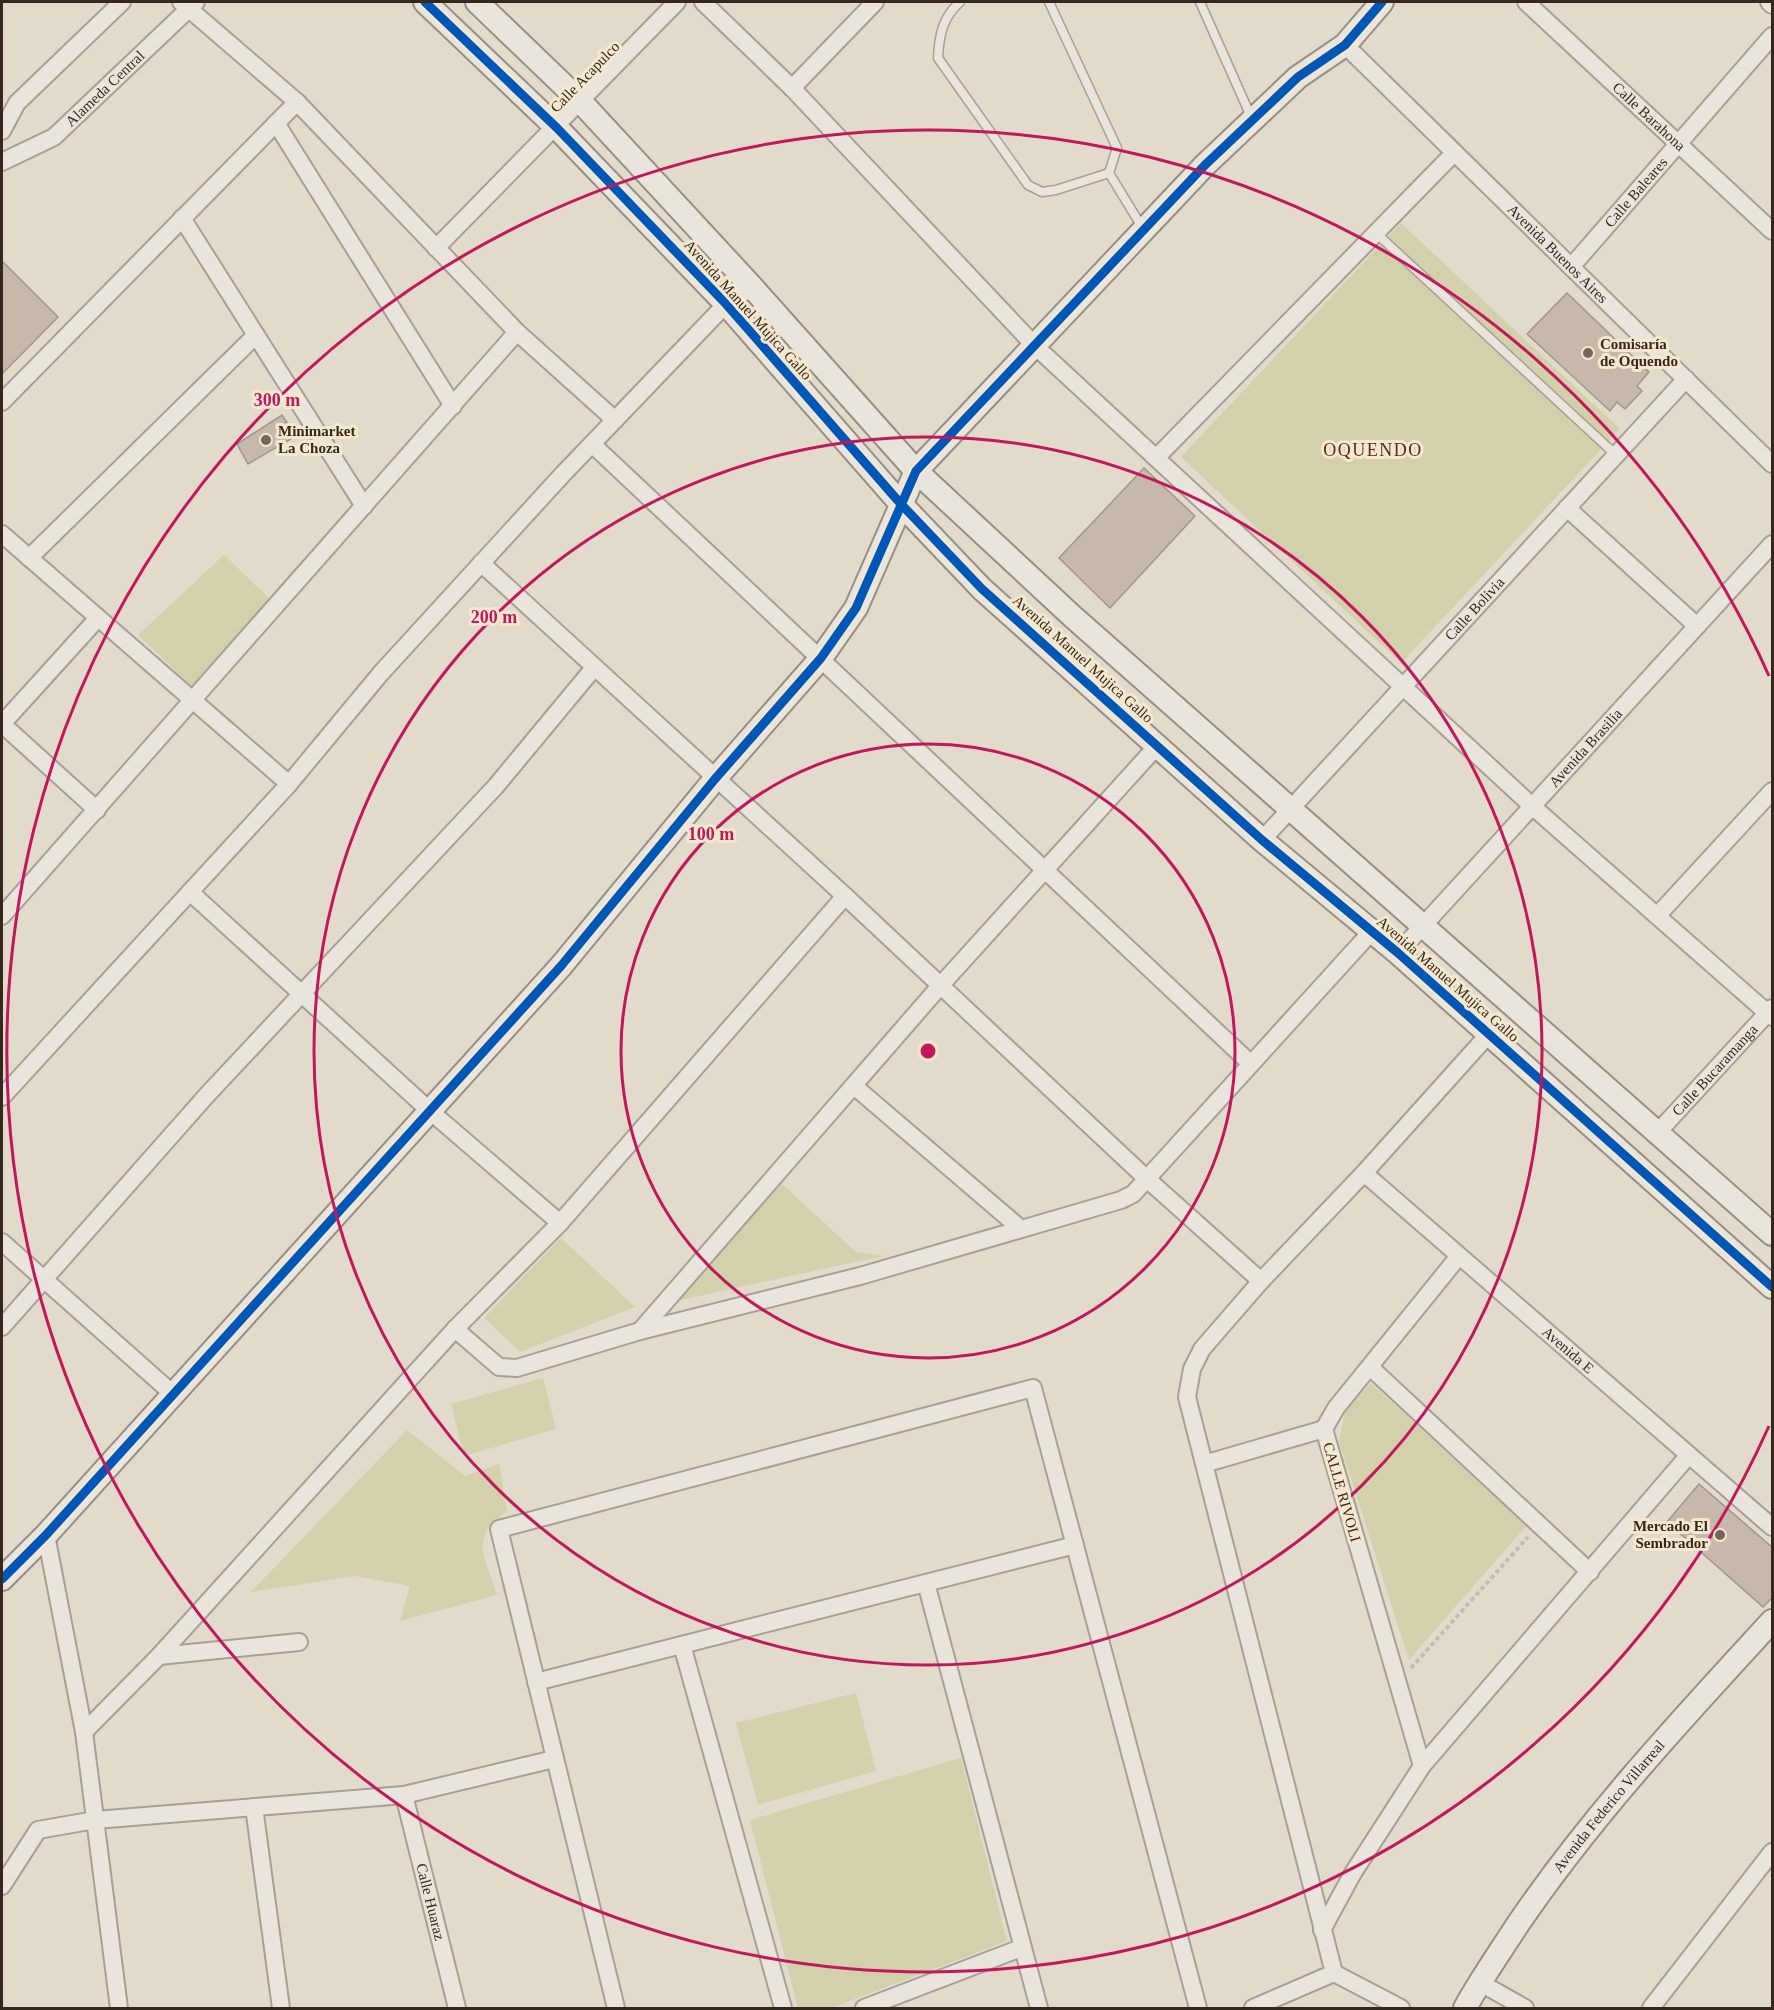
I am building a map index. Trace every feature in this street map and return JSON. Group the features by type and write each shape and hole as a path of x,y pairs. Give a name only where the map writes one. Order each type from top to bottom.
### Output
{"street":[{"path":"2,131 17,103 122,2"},
{"name":"Avenida Manuel Mujica Gallo","path":"424,2 557,128 726,304 900,503 982,589 1262,840 1398,953 1773,1287"},
{"name":"Avenida Manuel Mujica Gallo","path":"477,2 581,102 752,287 916,471 1072,616 1773,1234"},
{"name":"Calle Acapulco","path":"436,248 557,128 677,2"},
{"path":"703,2 792,88 1035,346 1532,806 1771,1013"},
{"path":"792,88 874,2"},
{"path":"2,1580 46,1535 561,966 715,779 822,658 856,608 900,503 916,471 1205,165 1298,77 1345,45 1382,2"},
{"name":"Calle Barahona","path":"1526,2 1773,231"},
{"path":"1769,2 1773,5"},
{"path":"189,4 297,102 517,332 615,420"},
{"name":"Alameda Central","path":"2,162 54,137 189,4"},
{"name":"Calle Baleares","path":"1571,267 1773,36"},
{"name":"Avenida Buenos Aires","path":"1345,45 1773,464"},
{"path":"2,402 297,102"},
{"path":"276,123 453,406"},
{"path":"1156,458 1454,153"},
{"path":"182,218 364,506"},
{"path":"5,1086 190,892 289,784 381,673 591,444 726,304 752,287"},
{"path":"2,916 517,332"},
{"path":"29,558 256,335"},
{"name":"Calle Bolivia","path":"1262,840 1686,379"},
{"path":"591,444 822,658 1045,872 1250,1063"},
{"path":"1567,508 1697,626"},
{"path":"2,534 289,784"},
{"name":"Avenida Brasilia","path":"1398,953 1773,544"},
{"path":"481,563 1147,1179 1261,1281"},
{"path":"97,810 2,724 98,618"},
{"path":"2,1327 207,1095 496,786 593,669"},
{"path":"640,1331 940,986 1157,746"},
{"path":"1657,916 1773,791"},
{"path":"190,892 430,1111 560,1223"},
{"path":"84,1732 159,1656 455,1329 560,1223 844,897"},
{"path":"455,1329 499,1367 517,1368 640,1331 860,1276 1121,1200 1133,1194 1147,1179 1372,931"},
{"name":"Calle Bucaramanga","path":"1658,1132 1771,1013"},
{"path":"1401,2008 1334,1973 1187,1397 1192,1369 1202,1349 1261,1281 1364,1173 1488,1035"},
{"path":"854,1086 1022,1229"},
{"name":"Avenida E","path":"1364,1173 1688,1456 1773,1527"},
{"path":"2,1242 173,1394"},
{"name":"CALLE RIVOLI","path":"1422,1766 1324,1429 1336,1407 1459,1256"},
{"path":"1370,1367 1590,1572"},
{"path":"616,2008 499,1529 1033,1388 1198,2008"},
{"path":"1204,1464 1324,1429"},
{"path":"1322,1930 1353,1873 1422,1766 1688,1456"},
{"path":"46,1535 84,1732 119,2008"},
{"path":"536,1682 1075,1545"},
{"path":"926,1583 1021,1948 1039,2008"},
{"name":"Avenida Federico Villarreal","path":"1465,2008 1479,1982 1555,1870 1652,1752 1773,1621"},
{"path":"159,1656 298,1642"},
{"path":"682,1645 783,2008"},
{"path":"76,1688 90,1701 101,1704 118,1699"},
{"path":"2,1886 38,1830 95,1820 404,1796 554,1759"},
{"name":"Calle Huaraz","path":"404,1796 457,2008"},
{"path":"254,1807 281,2008"},
{"path":"1651,2008 1766,1872 1773,1851"},
{"path":"864,2008 1021,1948"},
{"path":"1253,2008 1334,1973"},
{"path":"1479,1982 1526,2008"}],"lane":[{"path":"960,2 948,12 939,37 938,58 1028,185 1042,192 1056,190 1109,173"},
{"path":"1049,2 1117,148 1109,173 1144,230"},
{"path":"1200,2 1253,120"},
{"path":"1376,233 1616,455"}],"path":[{"path":"1397,1684 1538,1525"}],"shaded area":[{"path":"1401,223 1620,429 1401,663 1181,457"},
{"path":"224,555 272,601 194,688 138,635"},
{"path":"782,1184 856,1252 883,1256 676,1301"},
{"path":"561,1238 635,1307 520,1352 484,1318"},
{"path":"543,1378 556,1429 464,1456 451,1404"},
{"path":"1371,1383 1526,1526 1409,1660 1339,1441 1345,1412"},
{"path":"407,1430 465,1476 499,1464 507,1511 487,1530 483,1549 497,1595 400,1621 410,1586 355,1576 251,1592"},
{"path":"856,1693 876,1771 758,1805 736,1723"},
{"path":"961,1758 1007,1941 831,2008 798,2008 750,1820"}],"building":[{"path":"2,261 58,317 2,374"},
{"name":"Comisaría de Oquendo","path":"1567,293 1649,372 1637,386 1642,391 1625,409 1617,402 1610,411 1527,334"},
{"name":"Minimarket La Choza","path":"282,415 296,436 248,464 237,444"},
{"path":"1144,468 1195,516 1110,608 1059,558"},
{"name":"Mercado El Sembrador","path":"1699,1484 1773,1548 1773,1597 1763,1607 1667,1522"}],"cycle path":[{"path":"425,2 557,128 726,304 900,503 982,589 1262,840 1398,953 1772,1287"},
{"path":"2,1579 46,1535 561,966 715,779 821,658 856,608 916,471 1205,165 1298,77 1345,45 1382,2"}],"place":[{"name":"Comisaría de Oquendo","path":"1588,353"},
{"name":"Minimarket La Choza","path":"266,440"},
{"name":"Mercado El Sembrador","path":"1720,1535"}],"district":[{"name":"OQUENDO","path":"1373,450"}]}
